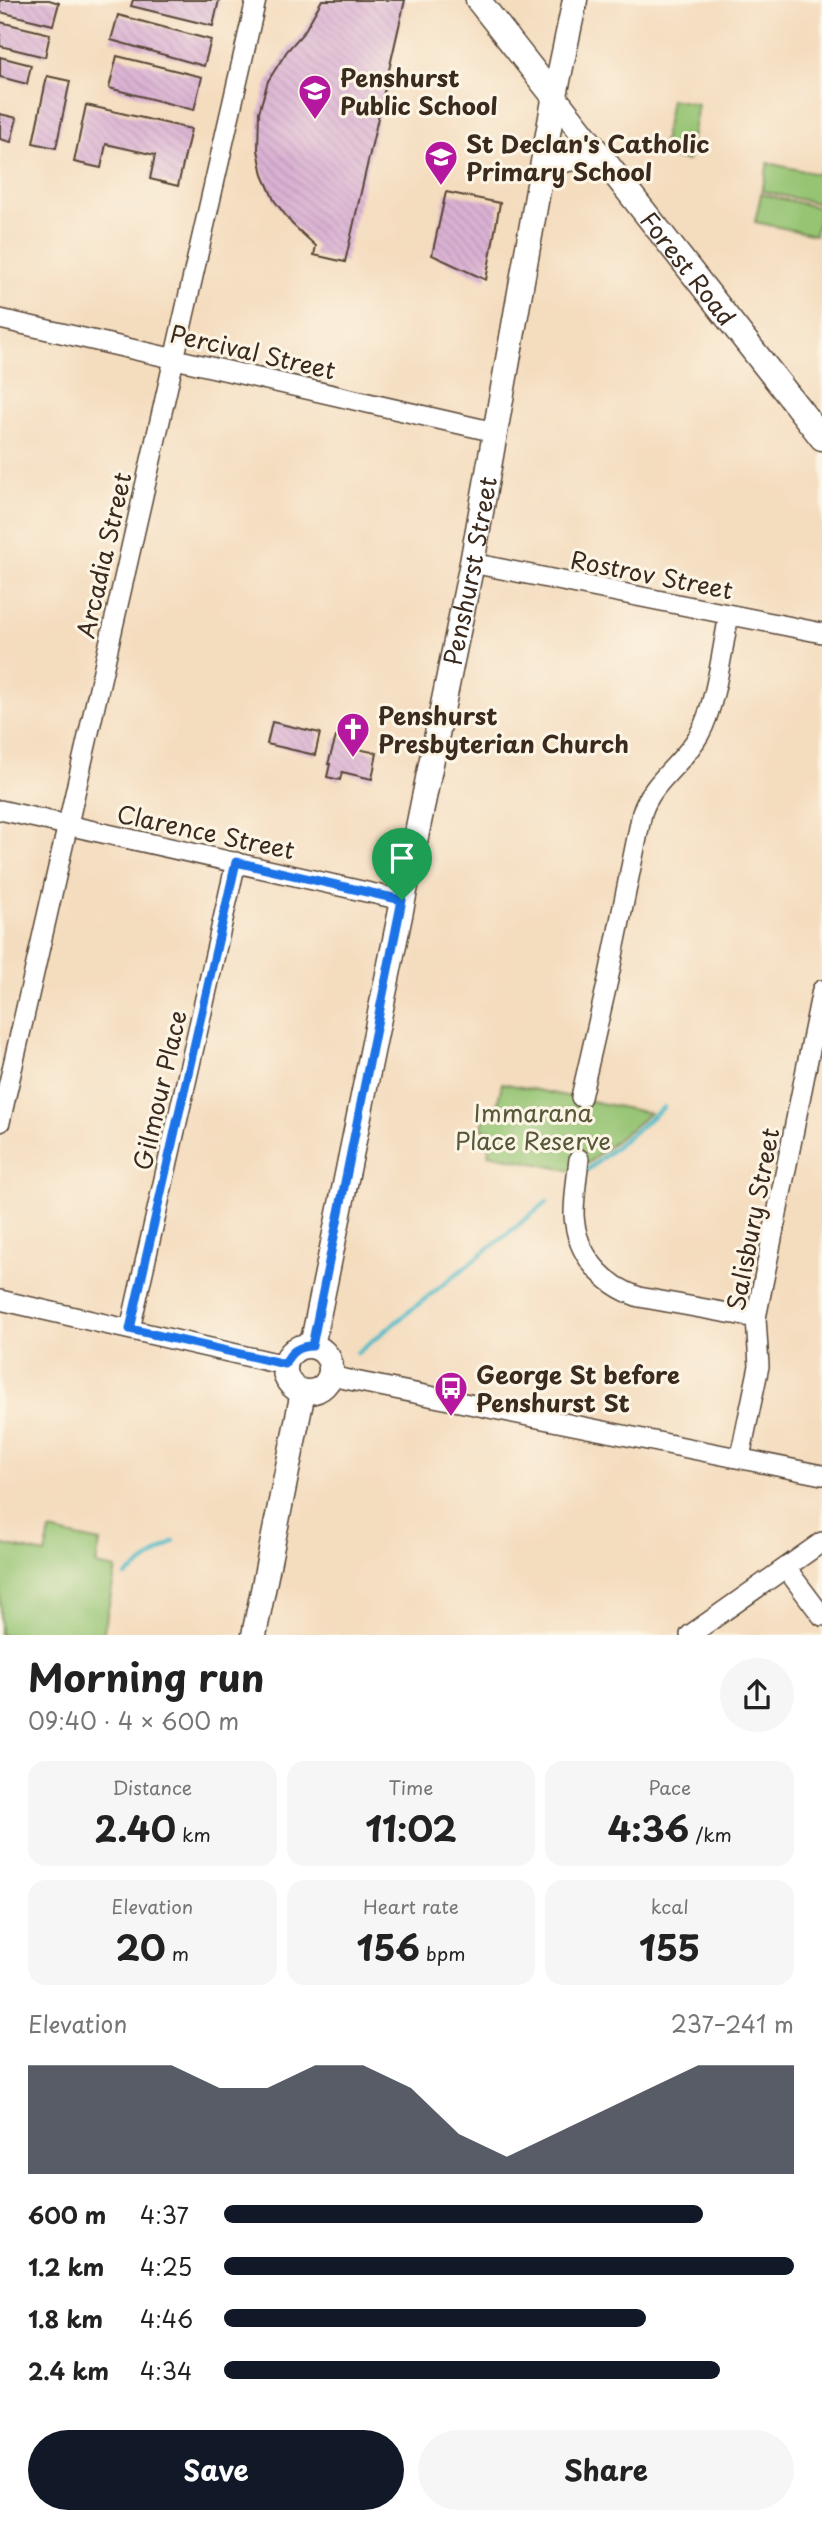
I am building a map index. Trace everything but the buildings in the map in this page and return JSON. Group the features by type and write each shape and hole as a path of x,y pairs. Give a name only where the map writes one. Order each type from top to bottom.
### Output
{"main road":[{"name":"Forest Road","path":"478,0 822,438"},
{"name":"Penshurst Street","path":"312,1346 472,564 554,100 575,0"},
{"path":"542,171 569,158 600,157"},
{"path":"312,1346 319,1349 329,1360 330,1376 323,1387 303,1392 287,1379 285,1364 292,1352 298,1348 312,1346"},
{"path":"254,1635 303,1392"}],"street":[{"name":"Arcadia Street","path":"0,1122 256,0"},
{"name":"Percival Street","path":"0,318 495,432"},
{"name":"Rostrov Street","path":"472,564 822,633"},
{"path":"580,1097 644,805 659,783 690,749 703,727 729,615"},
{"name":"Clarence Street","path":"0,810 402,900"},
{"name":"Gilmour Place","path":"130,1329 236,862"},
{"name":"Salisbury Street","path":"740,1457 759,1366 756,1318 822,990"},
{"path":"579,1159 574,1213 577,1231 588,1259 605,1280 639,1297 756,1318"},
{"path":"0,1300 285,1364"},
{"path":"330,1376 822,1475"},
{"path":"690,1635 822,1542"},
{"path":"786,1568 822,1616"}],"green space":[{"path":"671,99 698,104 688,161 661,156"},
{"path":"768,163 822,175 821,204 762,191"},
{"path":"761,194 821,208 815,235 755,222"},
{"name":"Immarana Place Reserve","path":"502,1083 650,1113 577,1172 488,1154 492,1132 482,1129 486,1105 497,1107"},
{"path":"50,1531 100,1542 96,1565 116,1569 103,1635 0,1635 0,1544 45,1554"}],"waterway":[{"path":"585,1172 664,1107"},
{"path":"357,1353 547,1202"},
{"path":"126,1576 174,1541"}],"place":[{"name":"Penshurst Public School","path":"315,121"},
{"name":"St Declan's Catholic Primary School","path":"441,187"},
{"name":"Penshurst Presbyterian Church","path":"353,759"},
{"name":"George St before Penshurst St","path":"451,1418"}],"route":[{"path":"236,862 402,900 312,1346 298,1348 292,1352 285,1364 130,1329 236,862"}]}
